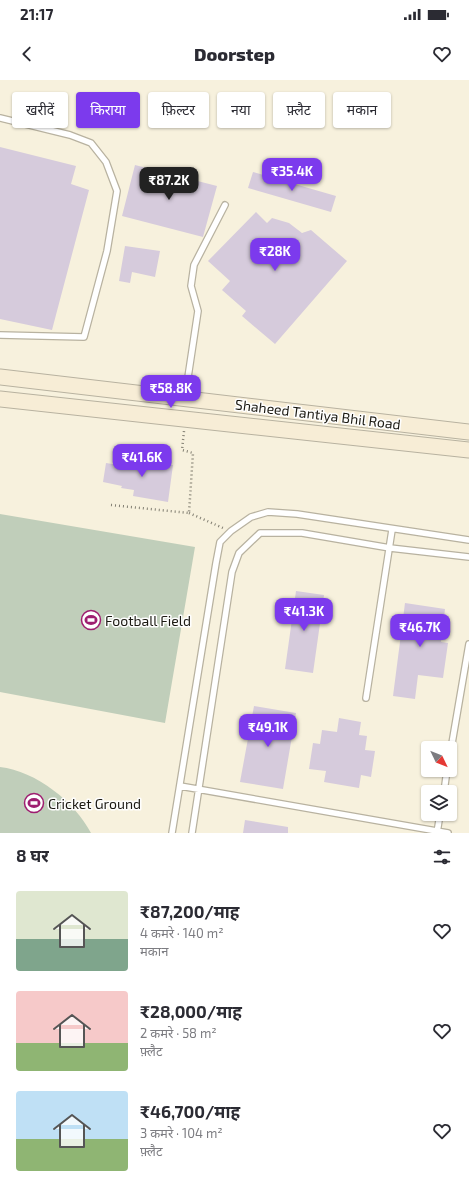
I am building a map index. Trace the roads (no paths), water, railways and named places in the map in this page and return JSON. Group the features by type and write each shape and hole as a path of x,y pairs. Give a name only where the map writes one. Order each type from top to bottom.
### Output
{"main road":[{"name":"Shaheed Tantiya Bhil Road","path":"0,377 469,432"},
{"path":"185,398 185,419"},
{"path":"0,399 469,450"}],"lane":[{"path":"0,118 70,135 91,143 106,162 117,192 107,251 84,336 0,335"},
{"path":"185,398 198,311 191,286 194,265 225,206"},
{"path":"172,833 220,542 231,531 251,517 268,512 297,514 392,530 469,540"},
{"path":"366,698 392,530"},
{"path":"192,833 232,572 239,553 260,533 302,533 390,548 469,557"},
{"path":"452,741 469,644"},
{"path":"180,786 448,833"},
{"path":"437,832 439,821"}],"place":[{"name":"Football Field","path":"91,620"},
{"name":"Cricket Ground","path":"34,803"}]}
